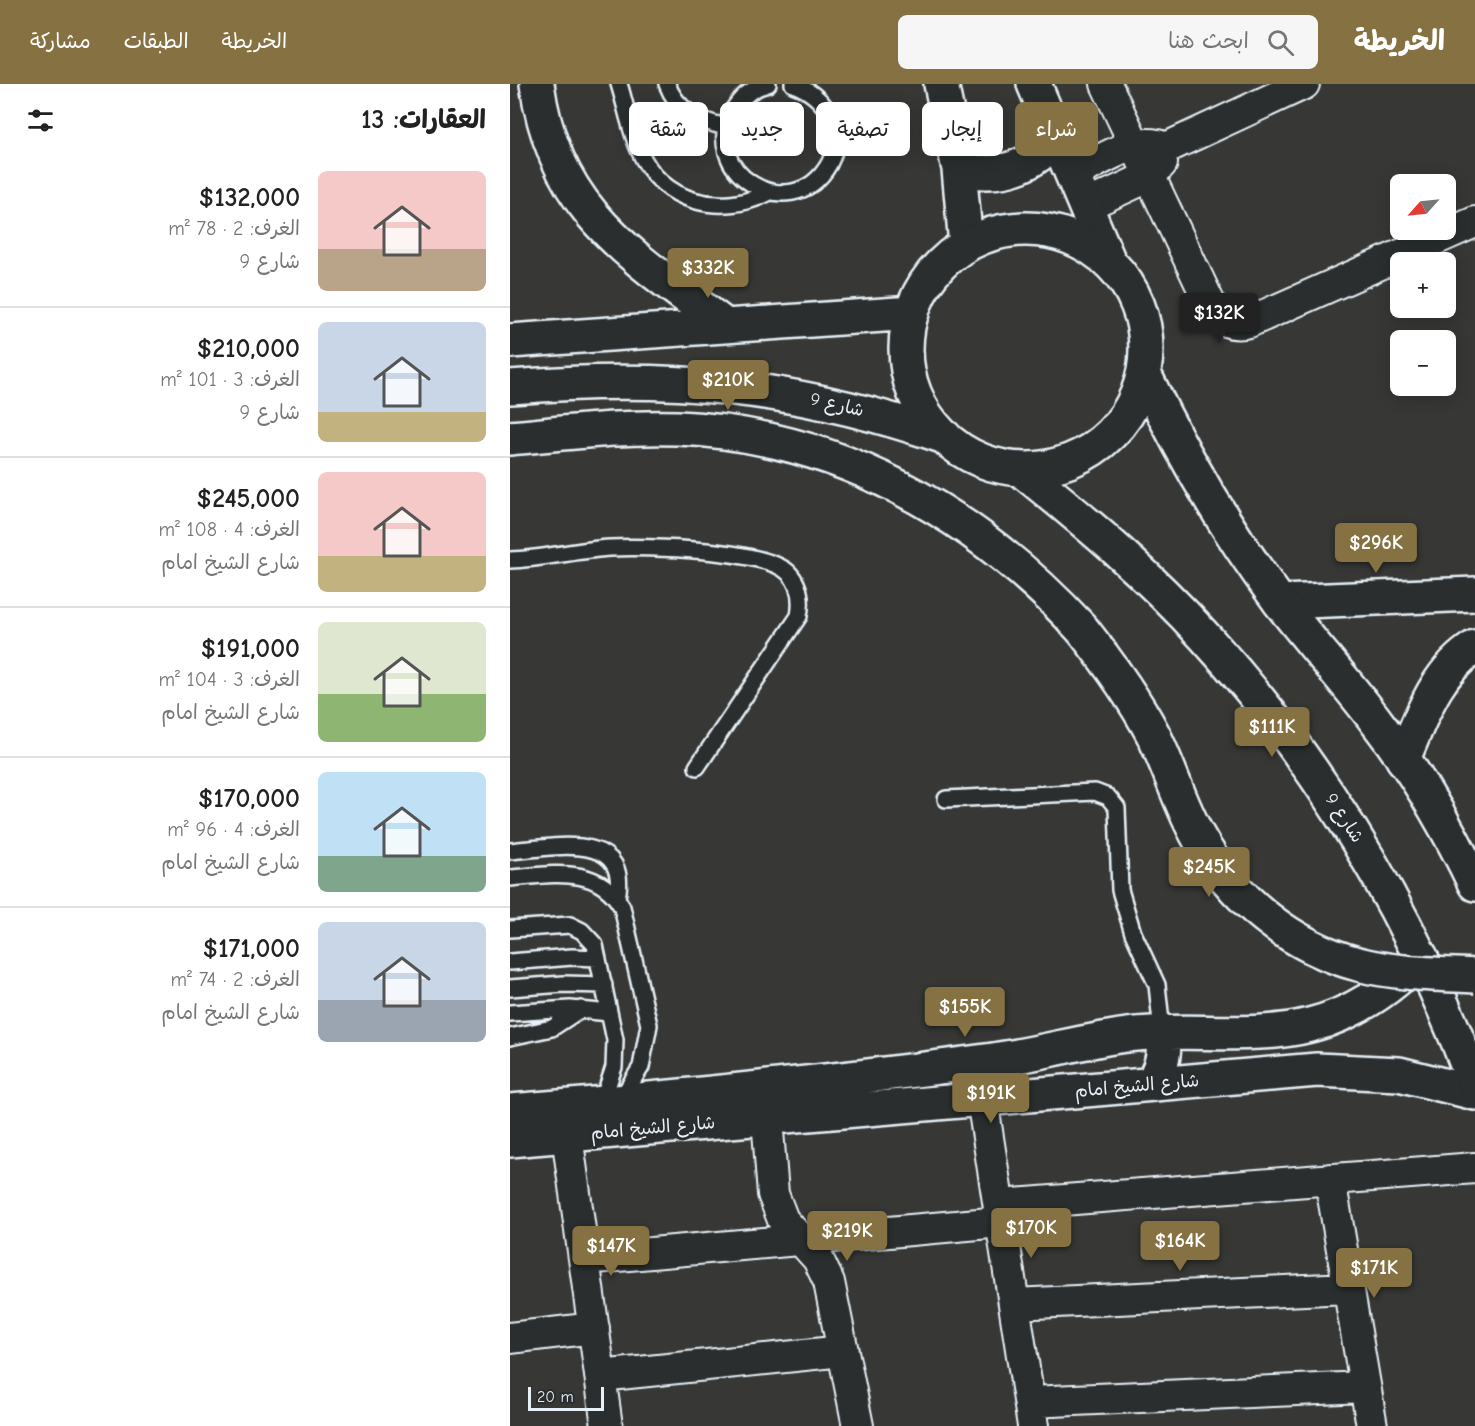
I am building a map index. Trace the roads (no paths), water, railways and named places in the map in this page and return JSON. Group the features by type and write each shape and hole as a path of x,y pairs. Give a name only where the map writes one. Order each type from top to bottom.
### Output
{"main road":[{"path":"537,84 546,132 556,157 583,205 620,245 723,324"},
{"path":"941,84 959,169 966,245"},
{"path":"1034,84 1042,102"},
{"path":"959,169 991,173 1022,166 1038,156"},
{"path":"1066,156 1109,262 1133,295 1145,334 1143,375 1128,413 1099,444 1062,464 1020,469 980,459 945,437 932,423 913,389 906,351 912,313 927,281 938,267 966,245 1002,231 1040,230 1077,240 1109,262"},
{"path":"510,340 723,324 841,320 912,313"},
{"path":"1143,375 1206,492 1280,602 1403,759 1467,858 1475,885"},
{"name":"شارع 9","path":"510,387 620,381 675,381 731,386 840,404 945,437"},
{"path":"510,438 596,430 680,428 763,439 843,462 882,478 956,519 1023,569 1082,629 1125,688 1152,733 1198,837 1226,878 1253,907 1301,941 1356,964 1385,970 1475,976"},
{"name":"شارع 9","path":"1020,469 1116,548 1161,591 1245,682 1284,731 1354,833 1421,957 1457,1037 1475,1085"},
{"path":"1280,602 1475,594"},
{"path":"1403,759 1435,688 1456,661 1475,647"},
{"name":"شارع الشيخ امام","path":"510,1112 884,1075 1007,1058 1104,1038 1162,1031 1266,1032 1310,1025 1371,1000 1398,980 1421,957"},
{"path":"1151,1084 1159,1071 1164,1055 1162,1031"},
{"name":"شارع الشيخ امام","path":"510,1140 1151,1084 1345,1070 1399,1074 1475,1093"}],"street":[{"path":"1106,84 1213,310 1225,321 1233,324 1249,322 1475,222"},
{"path":"1074,174 1135,145 1151,143 1166,148 1304,84"},
{"path":"1086,205 1150,176 1161,164 1166,148"},
{"path":"982,1099 1032,1414 1365,1387"},
{"path":"767,1118 773,1194 783,1220 818,1259 829,1282 858,1426"},
{"path":"567,1135 608,1426"},
{"path":"584,1259 801,1240 1000,1214 1330,1179 1475,1168"},
{"path":"1330,1179 1372,1426"},
{"path":"1014,1304 1348,1288"},
{"path":"510,1338 594,1328"},
{"path":"600,1376 843,1351"}],"lane":[{"path":"620,84 642,156 653,174 675,193 716,206 744,204 770,192"},
{"path":"667,84 677,103 686,112 709,123 720,125"},
{"path":"738,102 750,92 768,84"},
{"path":"730,156 735,168 756,187 770,192 784,193 811,184 822,174 835,148 836,134 826,107 817,96 793,84"},
{"path":"510,560 610,548 651,548 690,550 762,561 788,573 798,588 799,616 697,767"},
{"path":"946,799 1095,792 1113,802 1119,815 1117,845 1120,890 1133,933 1157,985 1162,1031"},
{"path":"510,851 591,848 607,856 613,864 619,880 617,898"},
{"path":"510,878 579,875 597,880 617,898 625,916 649,1025 641,1067 635,1080 609,1103"},
{"path":"510,929 570,925 587,935 595,945 615,1040 609,1103"},
{"path":"510,962 566,957 598,958"},
{"path":"510,988 562,984 604,985"},
{"path":"510,1013 581,1010 609,1013"},
{"path":"510,1037 529,1035 552,1028 581,1010"}]}
